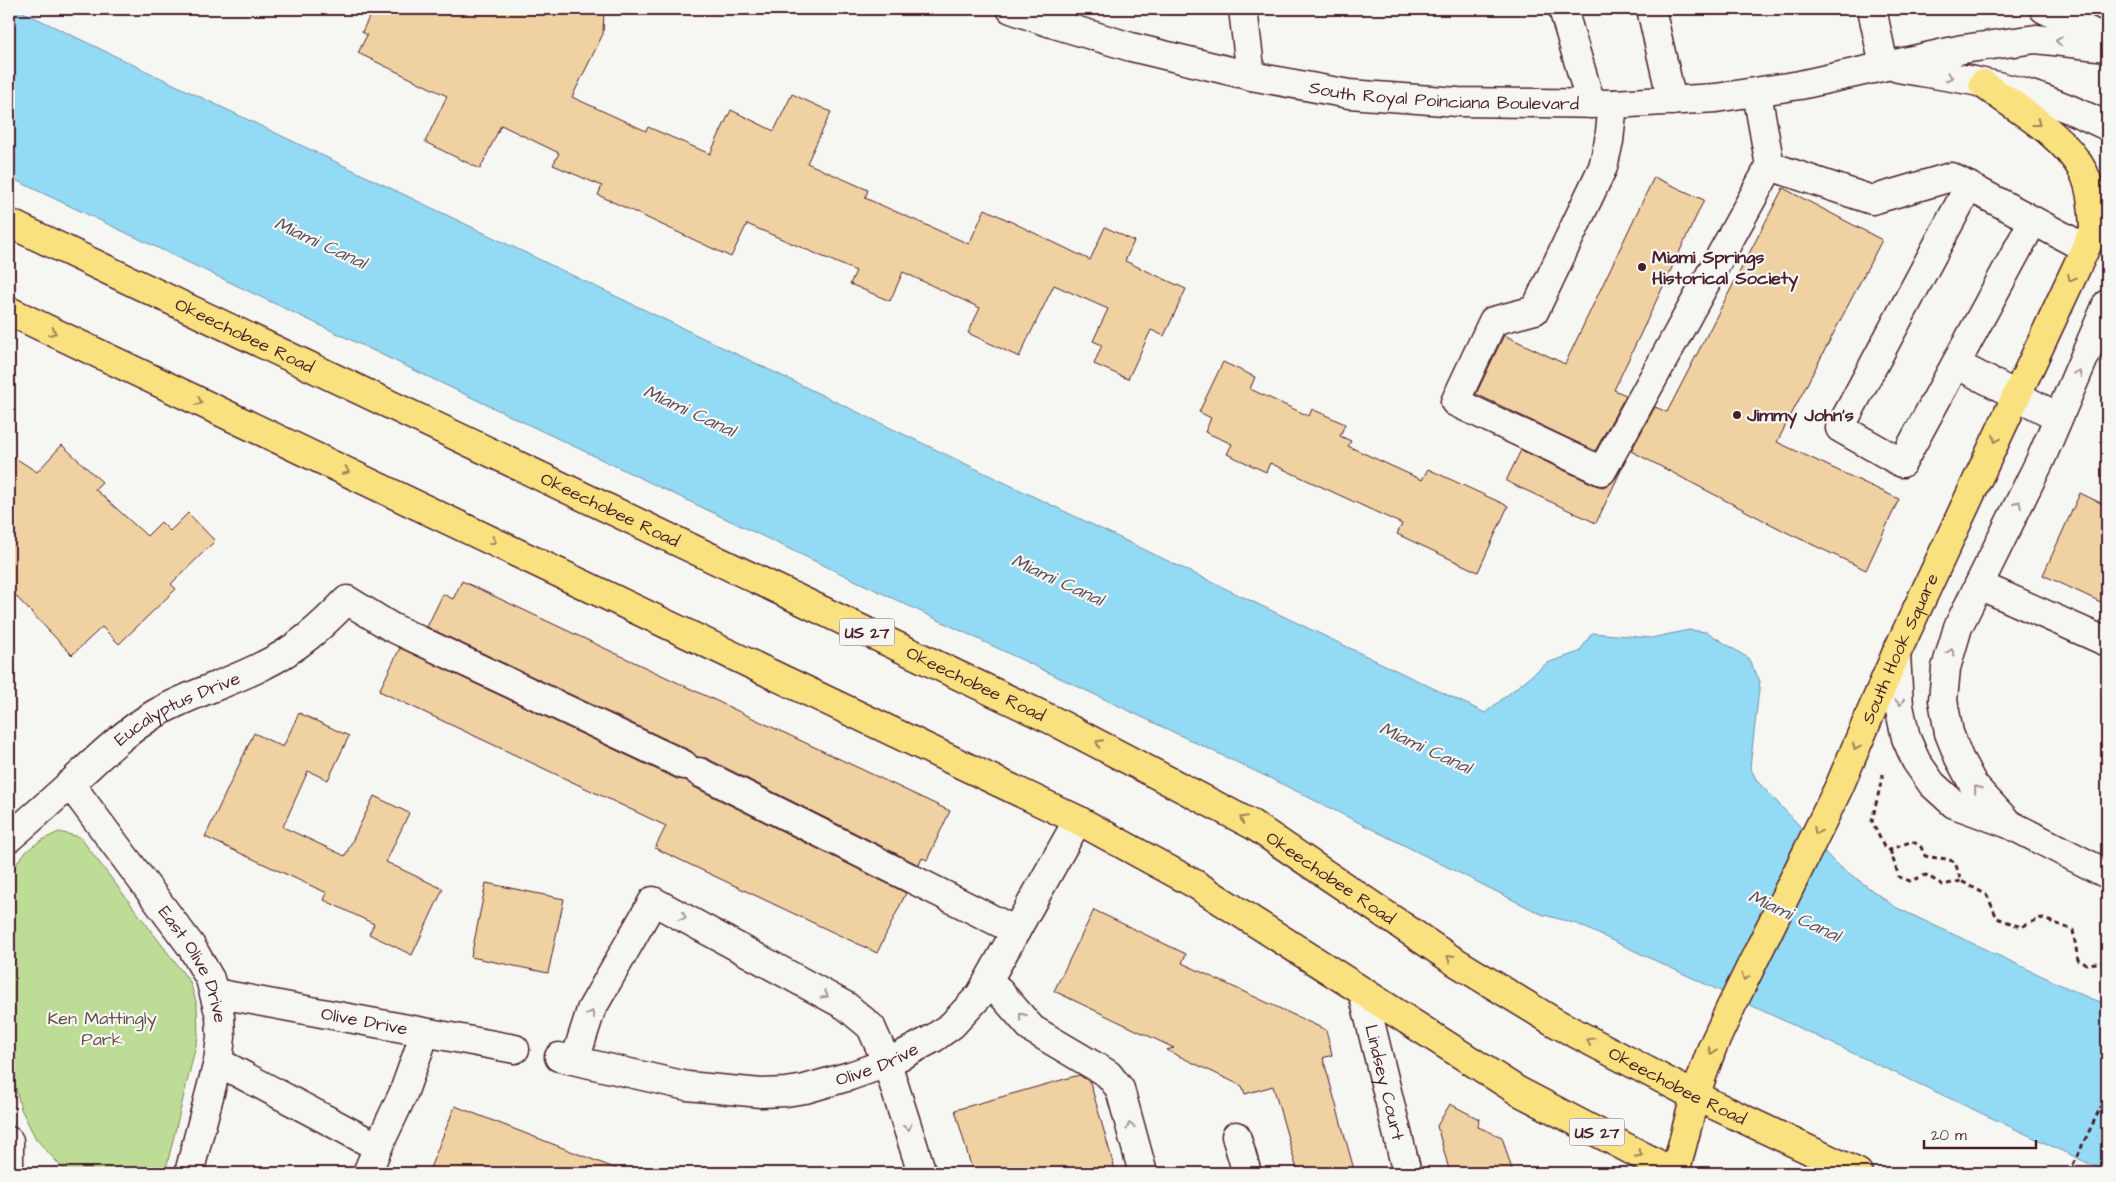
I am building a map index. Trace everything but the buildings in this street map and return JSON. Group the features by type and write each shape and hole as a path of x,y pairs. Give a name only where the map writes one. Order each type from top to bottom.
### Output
{"main road":[{"path":"1983,84 2051,134 2071,152 2085,174 2092,203 2089,239"},
{"name":"South Hook Square","path":"1675,1173 1695,1096 1712,1048 1839,787 1896,654 2107,202"},
{"name":"Okeechobee Road","path":"9,223 1054,720 1150,769 1253,825 1451,959 1556,1023 1695,1096 1858,1173"},
{"name":"US 27","path":"9,311 1078,820 1195,884 1524,1094 1675,1173"}],"street":[{"name":"South Royal Poinciana Boulevard","path":"1011,9 1131,47 1251,76 1359,94 1458,102 1602,104 1672,101 1757,93 1963,49 2036,39 2107,47"},
{"path":"1243,9 1251,76"},
{"path":"1563,9 1602,104 1609,141 1603,167 1535,310 1493,321 1455,402 1602,471 1770,166 1757,93"},
{"path":"1651,9 1672,101"},
{"path":"1872,9 1884,66"},
{"path":"2044,9 2107,40"},
{"name":"South Royal Poinciana Boulevard","path":"1884,66 1983,84 2036,96 2076,111 2107,126"},
{"path":"1770,166 1872,200 1951,177 2034,221 2089,239"},
{"path":"1969,186 1840,428 1902,463 2034,221"},
{"path":"2010,824 1974,786 1958,758 1949,732 1943,700 1946,668 1958,627 2040,460 2107,304"},
{"path":"1956,364 2058,417"},
{"path":"1979,585 2107,642"},
{"name":"Eucalyptus Drive","path":"11,840 102,753 128,732 178,702 264,666 288,652 309,637 347,600 392,627 691,768 1016,931"},
{"path":"1896,654 1899,706 1906,738 1916,761 1932,784 1954,804 2010,824 2107,871"},
{"name":"East Olive Drive","path":"70,784 191,946 203,964 215,994 222,1037 218,1062 189,1173"},
{"name":"Olive Drive","path":"887,1062 871,1027 846,1006 654,901 591,1010 567,1058 687,1086 761,1092 786,1092 805,1089 850,1076 887,1062 934,1038 952,1025 980,995 990,981 1078,820"},
{"path":"990,981 1032,1029 1108,1074 1120,1090 1143,1173"},
{"name":"Lindsey Court","path":"1363,993 1407,1173"},
{"name":"Olive Drive","path":"215,994 515,1049"},
{"path":"368,1173 403,1094 425,1033"},
{"path":"218,1062 378,1147"},
{"path":"887,1062 922,1173"},
{"path":"1236,1136 1247,1173"},
{"path":"9,1141 9,1173"}],"path":[{"path":"1884,772 1872,821 1884,847 1890,850 1899,876 1910,881 1926,875 1944,885 1961,881 1988,895 1997,918 2021,927 2042,918 2073,930 2078,960 2086,964 2107,962"},
{"path":"1890,850 1912,841 1920,847 1925,856 1936,859 1943,857 1955,862 1961,881"},
{"path":"2069,1173 2107,1094"}],"green space":[{"name":"Ken Mattingly Park","path":"59,832 80,837 190,982 197,1005 198,1037 165,1173 67,1173 36,1139 21,1109 9,1061 9,876 24,854 42,840"}],"water":[{"name":"Miami Canal","path":"9,9 17,9 1485,713 1547,663 1579,652 1592,633 1651,638 1689,630 1707,632 1748,658 1760,681 1750,767 1757,781 1835,863 1895,907 2089,998 2107,1004 2107,1172 1577,924 1541,914 1276,781 9,177"}],"place":[{"name":"Miami Springs Historical Society","path":"1642,267"},
{"name":"Jimmy John's","path":"1737,415"}]}
